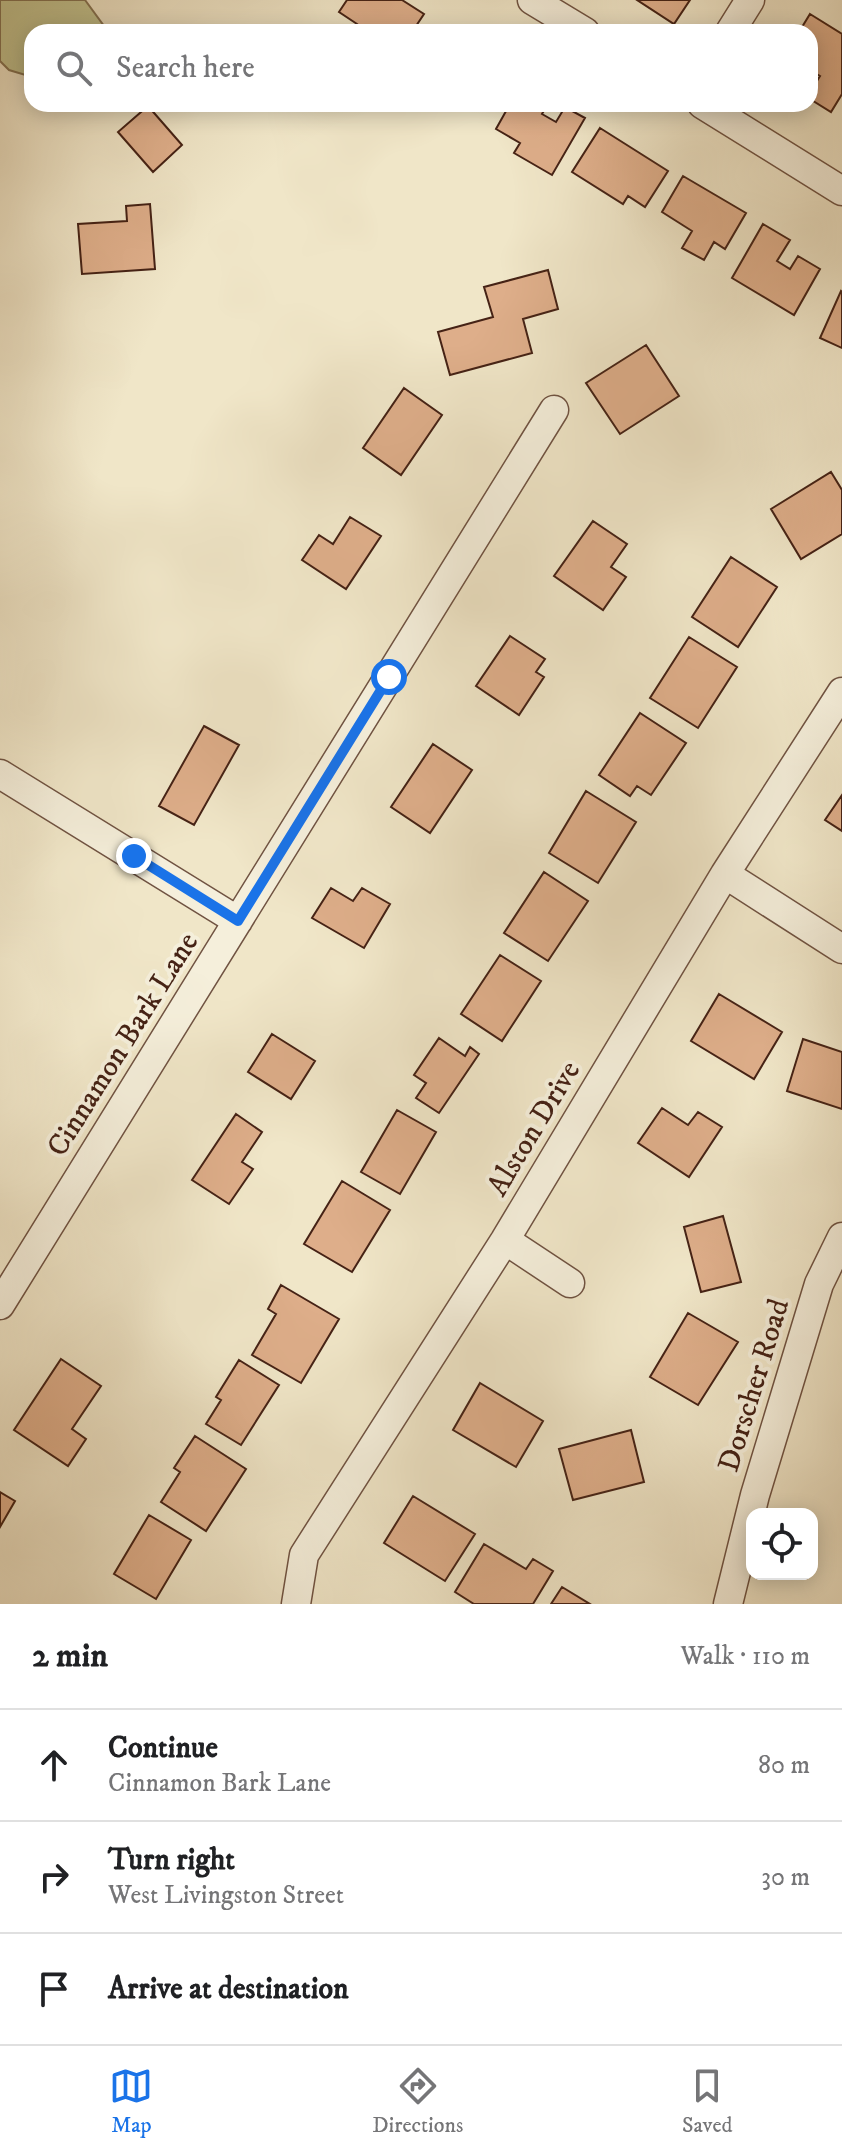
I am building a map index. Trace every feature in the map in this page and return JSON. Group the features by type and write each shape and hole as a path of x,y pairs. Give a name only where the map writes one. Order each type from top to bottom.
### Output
{"street":[{"path":"532,0 572,24"},
{"path":"735,24 750,0"},
{"path":"715,112 842,191"},
{"name":"Cinnamon Bark Lane","path":"0,1305 554,410"},
{"name":"Alston Drive","path":"296,1604 304,1555 505,1240 725,874 842,692"},
{"path":"0,774 238,921"},
{"path":"725,874 842,949"},
{"name":"Dorscher Road","path":"728,1604 755,1495 819,1284 842,1237"},
{"path":"505,1240 570,1283"}],"green space":[{"path":"0,0 85,0 103,24 24,24 24,75 9,70 0,61"}],"building":[{"path":"347,0 402,0 424,14 417,24 357,24 339,12"},
{"path":"637,0 690,0 674,24"},
{"path":"810,14 842,34 842,94 831,112 818,104 818,24 804,24"},
{"path":"141,112 153,112 182,145 153,172 118,132"},
{"path":"506,112 543,112 556,122 562,112 574,112 585,118 552,175 514,153 520,143 496,129"},
{"path":"600,128 668,171 645,207 628,196 623,204 572,172"},
{"path":"683,176 746,213 725,249 714,242 704,260 682,248 692,231 662,212"},
{"path":"150,204 155,269 82,274 78,224 127,221 126,206"},
{"path":"763,224 790,240 777,261 790,269 798,256 820,269 794,315 732,278"},
{"path":"548,270 558,309 523,319 532,353 450,375 438,332 493,317 484,287"},
{"path":"842,292 842,348 820,338"},
{"path":"646,345 679,396 620,434 586,383"},
{"path":"404,388 442,415 401,475 363,448"},
{"path":"831,472 842,490 842,534 801,559 771,509"},
{"path":"350,517 381,536 346,589 302,560 319,535 333,544"},
{"path":"593,521 627,544 611,567 626,577 603,610 554,576"},
{"path":"731,557 777,587 738,647 692,617"},
{"path":"510,636 545,659 536,672 544,677 519,715 476,686"},
{"path":"689,637 737,667 698,728 650,698"},
{"path":"640,713 686,743 651,795 637,786 630,796 599,775"},
{"path":"204,726 239,745 194,825 159,806"},
{"path":"433,744 472,770 430,833 391,807"},
{"path":"586,791 636,822 598,883 549,853"},
{"path":"842,795 842,831 825,820"},
{"path":"544,872 588,901 548,961 504,933"},
{"path":"331,888 353,901 362,888 390,904 364,948 312,918"},
{"path":"500,955 541,981 502,1041 461,1014"},
{"path":"719,994 782,1032 754,1079 691,1041"},
{"path":"272,1034 315,1061 291,1099 248,1072"},
{"path":"439,1038 465,1056 470,1047 479,1054 439,1113 416,1098 426,1083 414,1075"},
{"path":"803,1039 842,1052 842,1109 787,1091"},
{"path":"662,1108 688,1125 698,1112 722,1127 689,1177 638,1143"},
{"path":"397,1110 436,1132 400,1194 361,1172"},
{"path":"236,1114 262,1132 242,1162 253,1169 229,1204 192,1180"},
{"path":"342,1181 390,1210 352,1272 304,1244"},
{"path":"723,1216 741,1282 701,1292 684,1227"},
{"path":"281,1285 339,1319 301,1383 252,1355 276,1314 268,1309"},
{"path":"688,1313 738,1342 698,1405 650,1377"},
{"path":"61,1359 101,1386 72,1429 86,1439 68,1466 14,1430"},
{"path":"239,1360 279,1385 241,1445 206,1424 221,1400 216,1397"},
{"path":"480,1383 543,1421 516,1467 453,1430"},
{"path":"631,1430 644,1482 573,1500 559,1449"},
{"path":"195,1436 246,1469 206,1531 161,1502 180,1472 174,1468"},
{"path":"0,1492 15,1501 0,1527"},
{"path":"413,1496 475,1534 445,1581 384,1543"},
{"path":"149,1515 191,1540 156,1599 114,1574"},
{"path":"484,1544 526,1569 533,1559 553,1571 533,1604 474,1604 455,1592"},
{"path":"562,1587 590,1604 551,1604"}],"route":[{"path":"134,856 238,921 389,677"}]}
